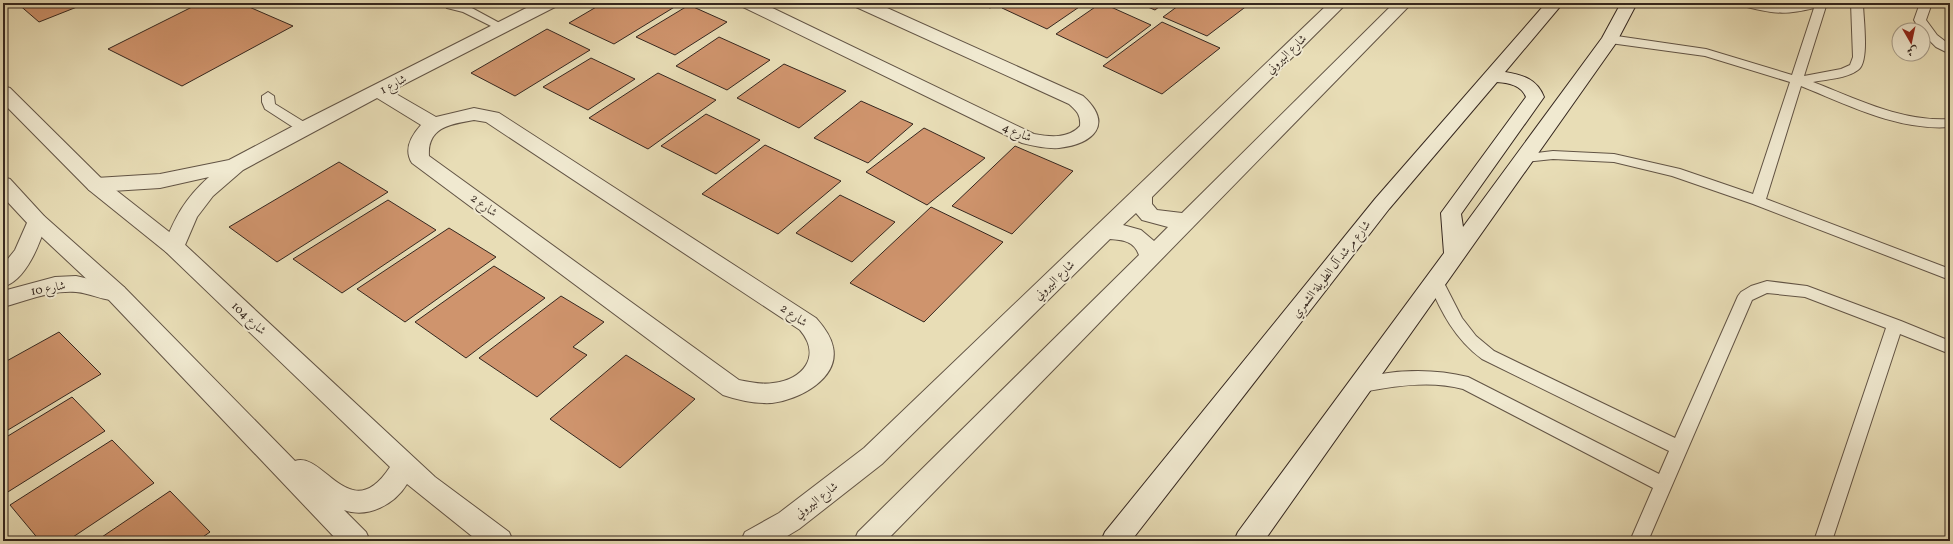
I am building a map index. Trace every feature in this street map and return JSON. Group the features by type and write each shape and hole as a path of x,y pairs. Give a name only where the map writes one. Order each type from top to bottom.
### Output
{"street":[{"name":"شارع 1","path":"174,247 187,215 206,191 236,165 304,128 550,3"},
{"name":"شارع 4","path":"749,3 1029,140 1052,143 1082,136 1089,129 1090,121 1087,111 1076,100 862,3"},
{"name":"شارع البيروني","path":"755,541 789,521 873,456 1339,3"},
{"path":"868,541 1404,3"},
{"name":"شارع مرشد آل الطويلة الشمري","path":"1115,541 1382,204 1555,3"},
{"path":"1248,541 1362,385 1610,39 1629,3"},
{"path":"1455,255 1451,213 1535,97 1533,89 1525,83 1512,78 1493,76"},
{"path":"378,91 435,125"},
{"name":"شارع 104","path":"3,92 96,186 174,247 426,485 499,541"},
{"name":"شارع 2","path":"474,114 492,117 808,324 818,337 822,349 819,364 811,377 796,387 773,393 752,393 732,388 419,158 419,143 424,134 435,125 453,118 474,114"},
{"name":"شارع 1","path":"96,186 160,181 236,165"},
{"path":"3,184 37,221 116,293 356,541"},
{"path":"1142,195 1141,203 1145,211 1153,217 1188,220"},
{"path":"3,279 18,263 28,249 37,221"},
{"path":"1105,231 1128,233 1138,237 1147,245 1151,257"},
{"name":"شارع 10","path":"3,299 55,285 76,284 116,293"},
{"path":"261,443 337,495 347,500 363,501 379,496 390,488 399,476 404,464"}],"lane":[{"path":"1743,3 1769,9 1791,10 1820,3 1797,81 1758,201"},
{"path":"1797,81 1845,72 1855,67 1859,57 1857,3"},
{"path":"1926,3 1920,20 1928,35 1941,46 1950,50"},
{"path":"451,6 466,9 501,27"},
{"path":"1610,39 1668,46 1706,53 1797,81 1890,115 1922,124 1950,123"},
{"path":"268,96 270,106 304,128"},
{"path":"1525,158 1553,155 1583,156 1640,163 1675,172 1758,201 1950,275"},
{"path":"1436,281 1453,319 1465,336 1482,352 1679,448"},
{"path":"1639,541 1662,484 1746,296 1756,290 1767,287 1787,288 1807,292 1896,325 1950,348"},
{"path":"1823,541 1896,325"},
{"path":"1362,385 1400,378 1421,377 1458,380 1662,484"}],"building":[{"path":"17,3 87,3 39,22"},
{"path":"200,3 240,3 293,26 182,86 108,49"},
{"path":"603,3 681,3 614,44 569,23"},
{"path":"978,3 998,3 990,8"},
{"path":"1009,3 1085,3 1047,29 1002,8"},
{"path":"1101,3 1151,25 1107,58 1056,34"},
{"path":"1138,3 1164,3 1155,10"},
{"path":"1182,3 1244,3 1248,5 1207,36 1163,17"},
{"path":"689,5 727,22 675,55 636,37"},
{"path":"1162,22 1220,48 1162,94 1103,66"},
{"path":"547,29 590,50 515,96 471,73"},
{"path":"719,37 770,60 727,90 676,66"},
{"path":"591,58 635,79 588,110 543,87"},
{"path":"784,64 846,91 799,128 737,98"},
{"path":"658,73 716,100 648,149 589,118"},
{"path":"861,101 913,124 868,163 814,138"},
{"path":"706,114 760,140 716,174 661,146"},
{"path":"924,128 985,158 927,205 866,172"},
{"path":"765,145 841,181 778,234 702,194"},
{"path":"1015,146 1073,171 1012,234 952,206"},
{"path":"339,162 388,192 277,262 229,227"},
{"path":"840,195 895,222 852,262 796,233"},
{"path":"388,200 436,230 342,293 293,259"},
{"path":"931,207 1003,242 924,322 850,283"},
{"path":"449,228 496,257 405,322 357,289"},
{"path":"494,266 545,298 466,358 415,322"},
{"path":"561,296 604,322 573,347 587,355 537,397 479,358"},
{"path":"59,332 101,374 3,433 3,363"},
{"path":"626,355 695,399 620,468 550,419"},
{"path":"72,397 105,431 3,495 3,439"},
{"path":"112,440 154,483 67,541 40,541 10,505"},
{"path":"170,491 210,532 197,541 96,541"}]}
